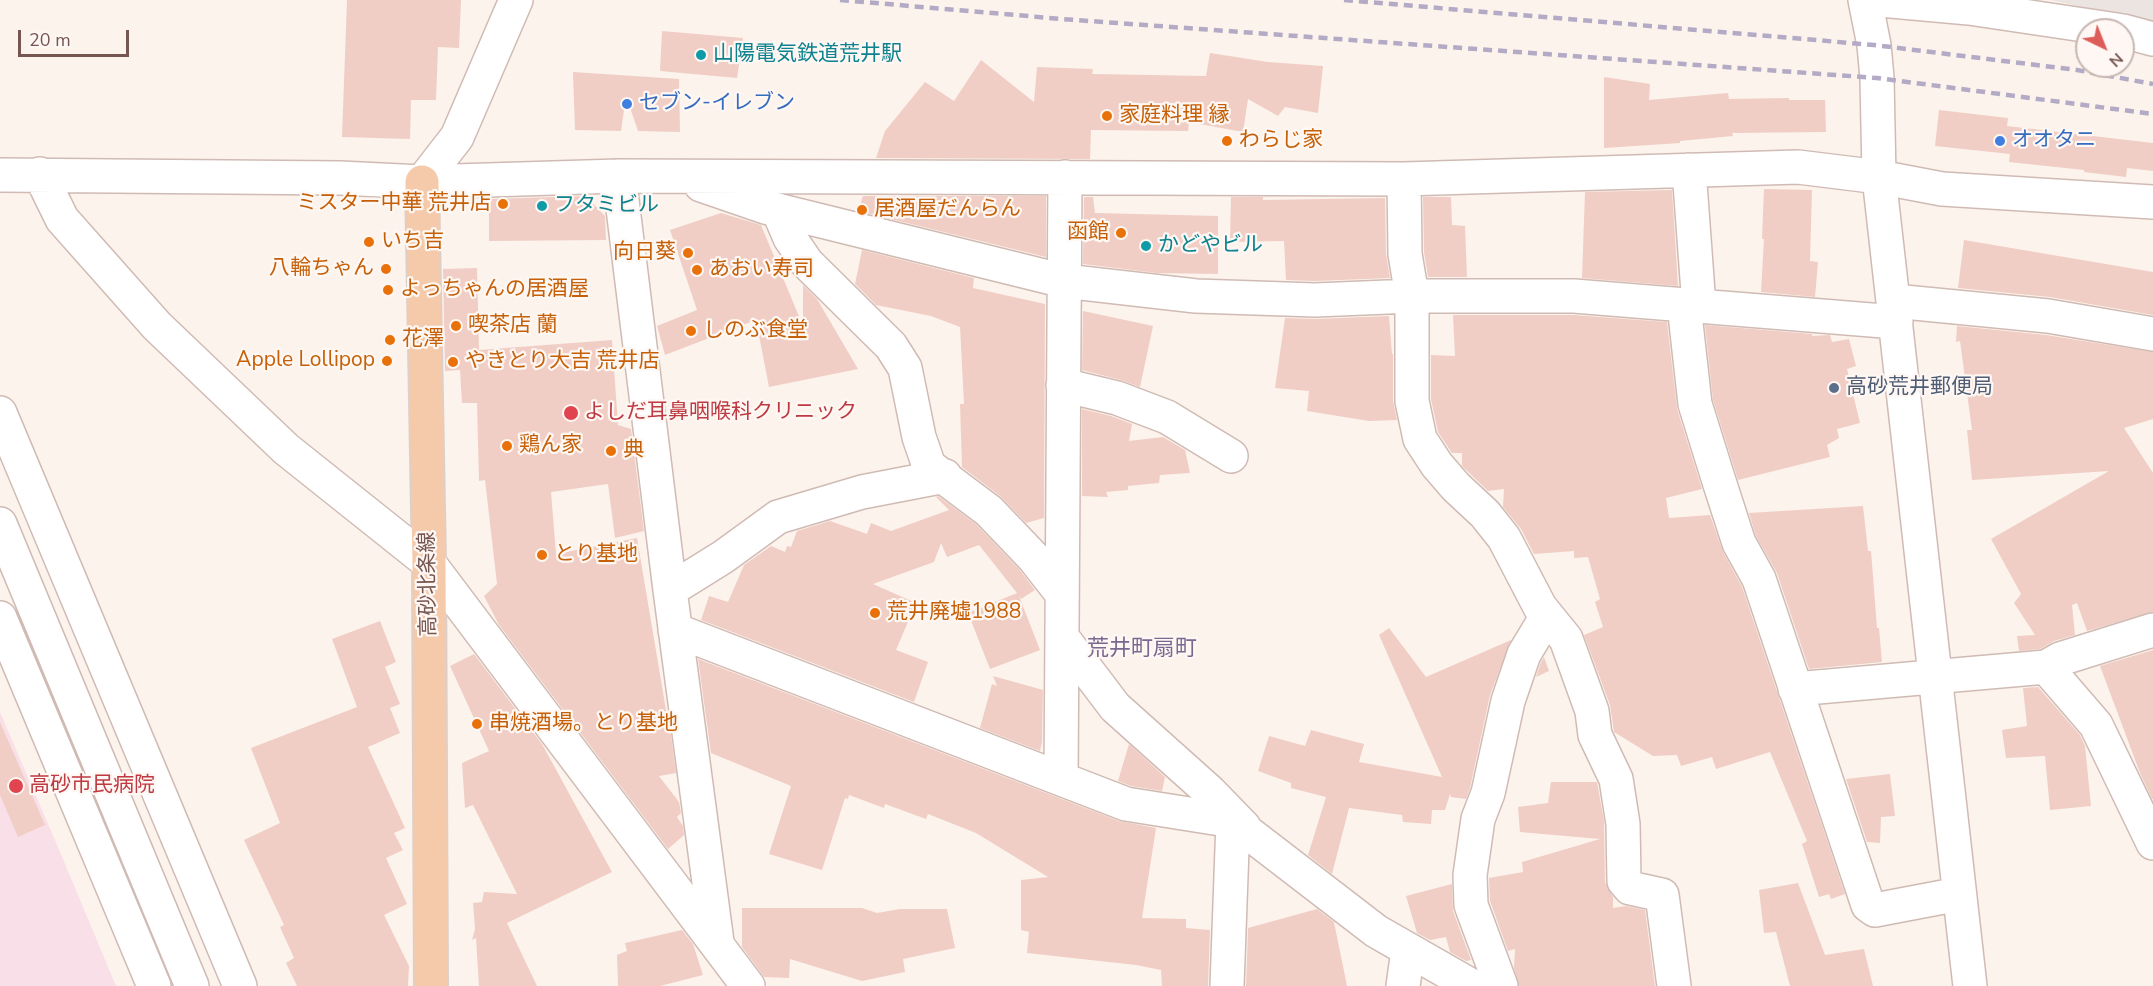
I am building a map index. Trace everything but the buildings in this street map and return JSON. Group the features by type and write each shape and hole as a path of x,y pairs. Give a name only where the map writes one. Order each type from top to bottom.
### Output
{"main road":[{"name":"高砂北条線","path":"422,182 429,563 431,986"}],"street":[{"path":"422,182 457,137 516,0"},
{"path":"1865,0 1874,45 1877,78 1879,177 1970,986"},
{"path":"1880,0 1969,8 2075,24"},
{"path":"2135,35 2153,39"},
{"path":"0,175 340,178 422,182 619,176 1404,178 1798,167 1879,177 1942,189 2153,202"},
{"path":"1689,170 1695,404 1739,543 1760,579 1868,905 1875,910 1959,894"},
{"path":"40,174 62,219 157,326 286,449 429,563 748,986"},
{"path":"619,176 722,986"},
{"path":"674,176 778,210 1064,281 1196,296 1315,300 1412,296 1574,296 1691,306 2048,316 2153,334"},
{"path":"1062,779 1065,177"},
{"path":"1404,178 1405,254 1412,296 1412,401 1420,439 1437,465 1504,538 1540,607 1566,639 1592,711 1595,735 1616,779 1623,824 1624,881 1630,888 1662,895 1674,986"},
{"path":"778,210 790,238 807,263 891,346 904,368 919,437 929,466 989,511 1033,557 1062,594"},
{"path":"1063,385 1117,398 1167,417 1232,456"},
{"path":"0,413 240,986"},
{"path":"670,590 723,557 778,518 862,492 945,476"},
{"path":"0,524 192,986"},
{"path":"1501,986 1472,905 1470,875 1479,819 1488,793 1508,701 1524,654 1547,616"},
{"path":"0,618 154,986"},
{"path":"675,630 1126,804 1243,829"},
{"path":"1795,689 2046,666 2060,659 2153,630"},
{"path":"1062,637 1115,707 1210,792 1243,829 1376,931 1472,986"},
{"path":"2046,666 2096,725 2153,843"},
{"path":"1227,986 1243,829"},
{"path":"1403,986 1408,950"}],"shaded area":[{"path":"2051,0 2153,0 2153,24"},
{"name":"高砂市民病院","path":"0,712 63,859 116,986 0,986"}],"railway":[{"path":"840,0 1062,19 1877,78 2153,114"},
{"path":"1344,0 1874,45 2077,70 2153,84"}],"place":[{"name":"山陽電気鉄道荒井駅","path":"701,55"},
{"name":"セブン-イレブン","path":"627,104"},
{"name":"家庭料理 縁","path":"1107,116"},
{"name":"わらじ家","path":"1227,141"},
{"name":"オオタニ","path":"2000,141"},
{"name":"ミスター中華 荒井店","path":"503,204"},
{"name":"フタミビル","path":"542,206"},
{"name":"居酒屋だんらん","path":"862,210"},
{"name":"函館","path":"1121,233"},
{"name":"いち吉","path":"369,242"},
{"name":"かどやビル","path":"1146,246"},
{"name":"向日葵","path":"688,253"},
{"name":"八輪ちゃん","path":"386,269"},
{"name":"あおい寿司","path":"697,270"},
{"name":"よっちゃんの居酒屋","path":"388,290"},
{"name":"喫茶店 蘭","path":"456,326"},
{"name":"しのぶ食堂","path":"691,331"},
{"name":"花澤","path":"390,340"},
{"name":"Apple Lollipop","path":"387,361"},
{"name":"やきとり大吉 荒井店","path":"453,362"},
{"name":"高砂荒井郵便局","path":"1834,388"},
{"name":"よしだ耳鼻咽喉科クリニック","path":"571,413"},
{"name":"鶏ん家","path":"507,446"},
{"name":"典","path":"611,451"},
{"name":"とり基地","path":"542,555"},
{"name":"荒井廃墟1988","path":"875,613"},
{"name":"串焼酒場。とり基地","path":"477,724"},
{"name":"高砂市民病院","path":"16,786"}],"district":[{"name":"荒井町扇町","path":"1142,650"}]}
